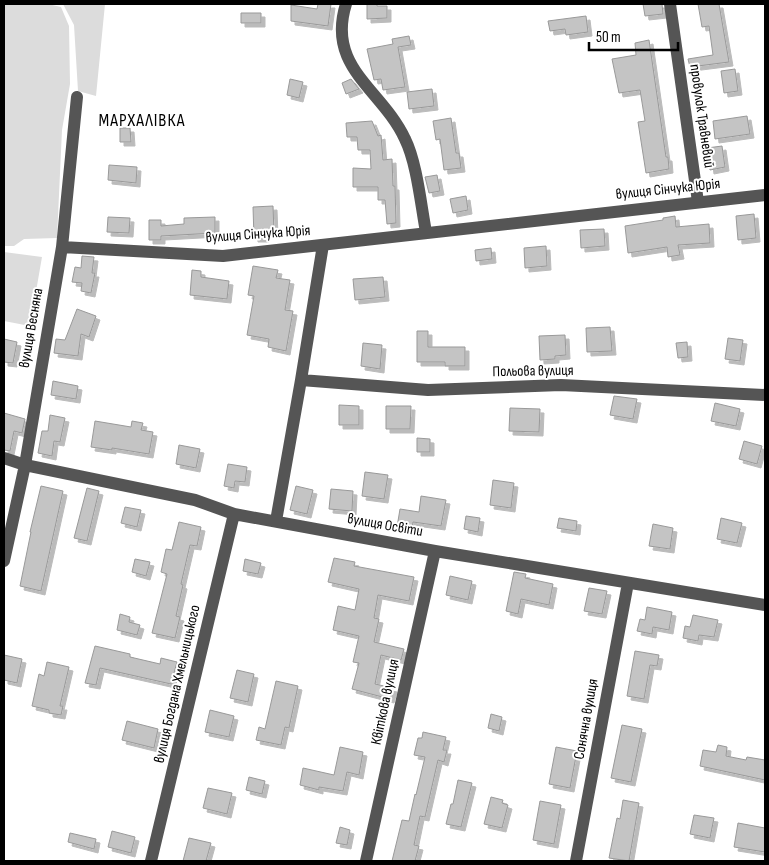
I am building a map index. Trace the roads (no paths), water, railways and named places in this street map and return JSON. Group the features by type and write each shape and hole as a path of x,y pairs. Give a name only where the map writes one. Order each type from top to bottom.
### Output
{"street":[{"path":"346,4 341,19 343,48 353,68 396,123 406,140 413,164 426,232"},
{"name":"провулок Травневий","path":"670,4 698,202"},
{"name":"вулиця Весняна","path":"4,561 24,465 62,247 77,98"},
{"name":"вулиця Сінчука Юрія","path":"62,247 223,256 765,195"},
{"path":"276,522 323,245"},
{"name":"Польова вулиця","path":"301,380 428,390 561,385 765,394"},
{"name":"вулиця Освіти","path":"4,458 24,465 195,500 234,514 435,551 765,605"},
{"name":"вулиця Богдана Хмельницького","path":"152,861 234,514"},
{"name":"Квіткова вулиця","path":"366,861 435,551"},
{"name":"Сонячна вулиця","path":"576,861 628,583"}],"district":[{"name":"МАРХАЛІВКА","path":"142,120"}]}
